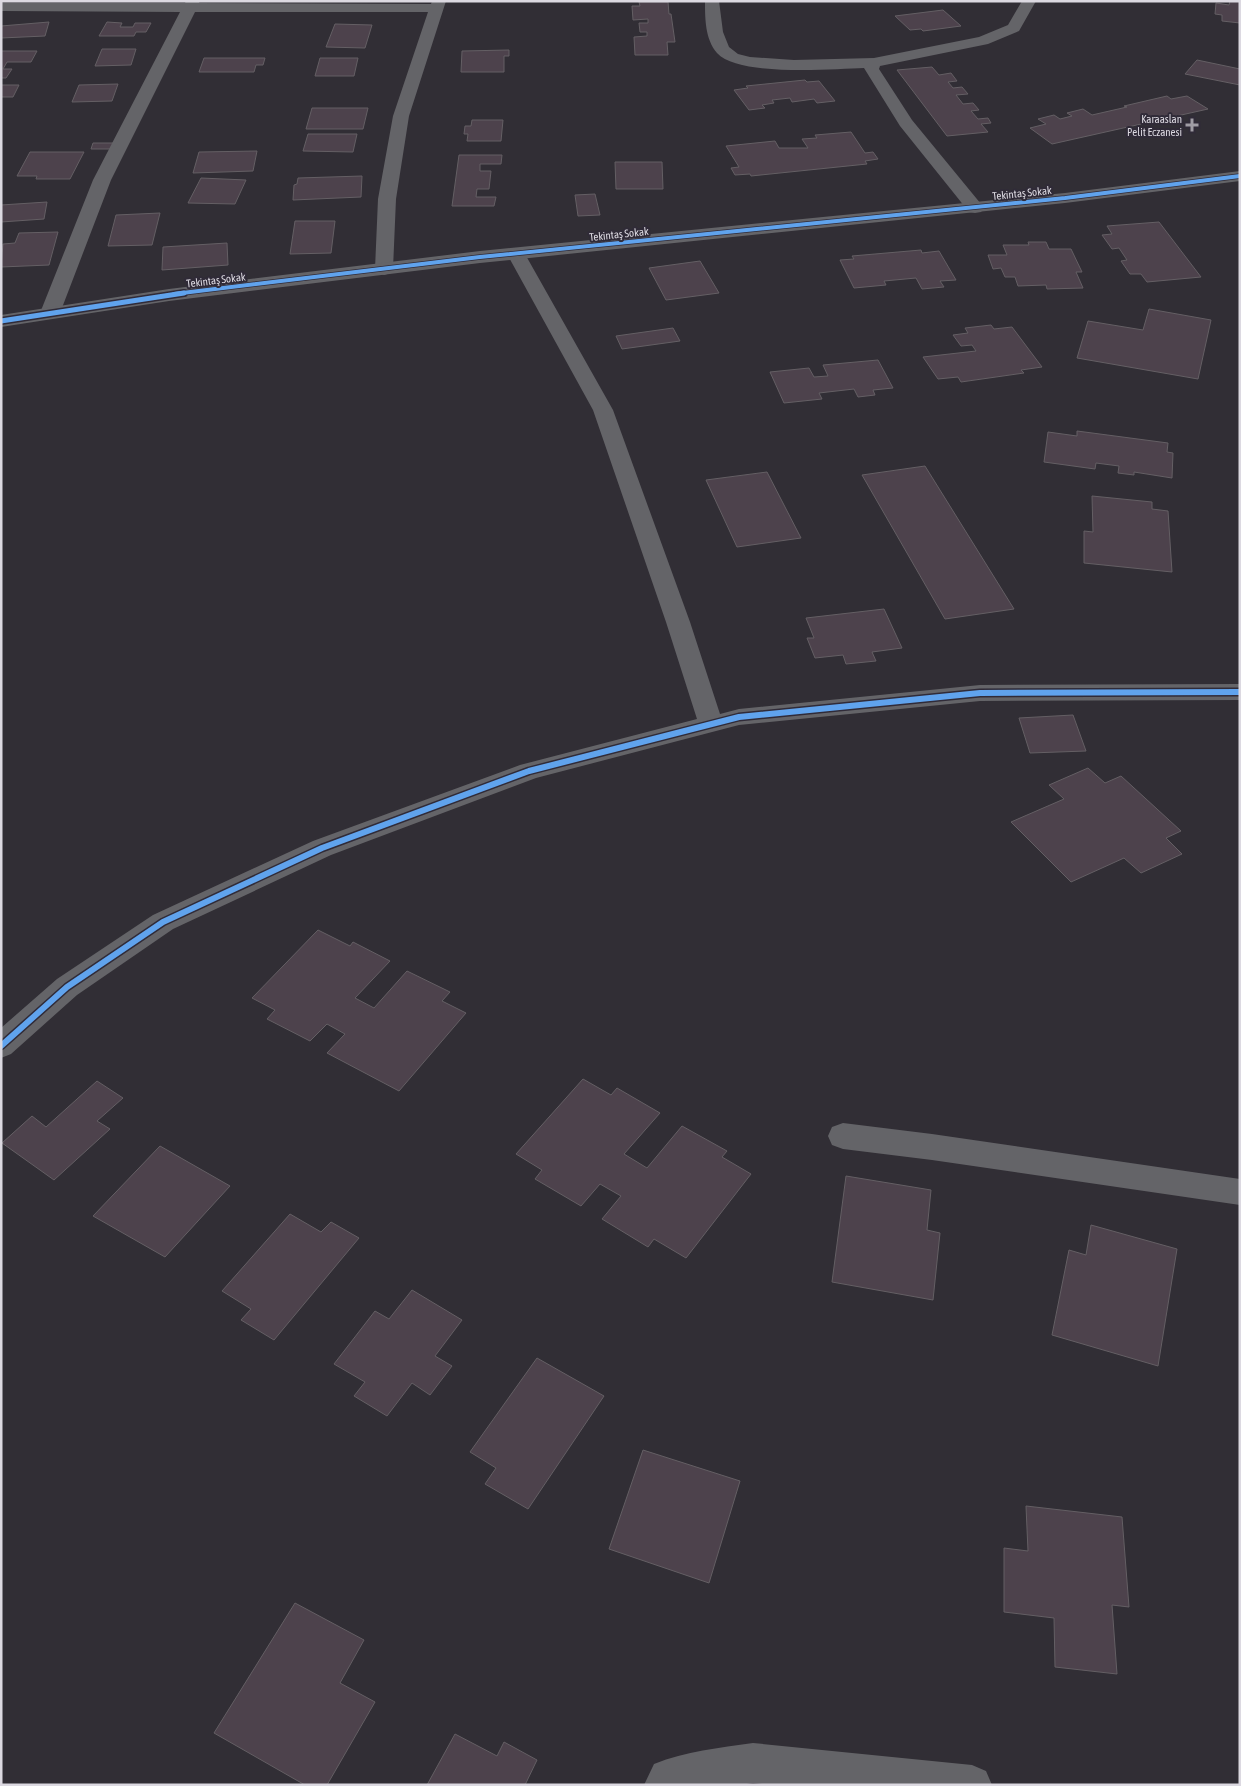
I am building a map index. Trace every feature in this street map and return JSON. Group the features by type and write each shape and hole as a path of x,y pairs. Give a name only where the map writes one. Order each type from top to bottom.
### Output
{"street":[{"path":"712,1 714,33 723,50 730,57 750,62 785,64 874,63 983,41 1014,28 1029,1"},
{"path":"50,313 102,180 193,4"},
{"path":"1,7 193,4 439,4 401,116 387,199 384,269"},
{"path":"874,63 871,69 906,123 974,208"},
{"name":"Tekintaş Sokak","path":"1,321 169,295 384,269 974,208 1240,176"},
{"path":"516,254 603,410 678,622 711,725"},
{"path":"1,1046 67,987 163,922 322,848 529,770 739,717 980,693 1240,692"},
{"path":"843,1136 932,1147 1240,1192"},
{"path":"664,1785 668,1778 689,1772 753,1763 972,1785"}],"building":[{"path":"1230,1 1240,1 1240,23 1222,21 1222,15 1215,14 1216,3 1229,5"},
{"path":"639,2 668,2 675,42 667,42 668,55 635,55 634,37 647,36 647,32 640,32 639,23 648,23 648,19 633,20 632,6 640,6"},
{"path":"943,10 961,26 923,31 921,29 910,30 895,16"},
{"path":"49,22 45,36 1,38 1,26"},
{"path":"107,22 122,23 120,27 133,27 135,23 151,23 146,32 136,32 134,36 99,36"},
{"path":"335,24 372,25 365,48 326,47"},
{"path":"102,49 136,49 131,65 95,66"},
{"path":"509,50 509,56 504,56 504,72 461,72 462,51"},
{"path":"1,51 37,51 31,62 7,62 3,69 12,69 6,78 1,78"},
{"path":"204,58 265,58 263,65 256,65 254,72 199,72"},
{"path":"320,58 358,58 354,76 315,76"},
{"path":"1197,60 1240,69 1240,85 1185,74"},
{"path":"932,67 939,75 951,73 957,81 948,82 953,88 962,87 968,94 956,95 963,104 973,103 979,110 971,111 978,119 988,118 991,123 981,124 988,132 947,136 897,70"},
{"path":"805,80 807,82 819,81 835,101 817,103 814,99 792,102 790,98 772,100 774,103 762,105 765,108 749,110 734,90 748,88 746,86"},
{"path":"118,84 112,101 72,102 79,85"},
{"path":"1,85 19,85 13,97 1,97"},
{"path":"1167,96 1171,99 1187,96 1208,109 1052,144 1030,128 1046,124 1038,119 1054,115 1060,119 1072,116 1067,113 1083,109 1092,115"},
{"path":"312,108 368,108 363,129 306,129"},
{"path":"472,120 503,120 501,141 467,141 468,134 464,134 465,126 471,126"},
{"path":"851,132 865,153 873,152 878,159 865,161 867,164 751,176 750,174 735,175 731,168 739,167 726,146 775,141 779,148 808,148 802,139 817,138 815,135"},
{"path":"308,134 357,134 353,152 303,151"},
{"path":"93,143 113,143 111,149 91,149"},
{"path":"257,151 253,171 193,173 199,152"},
{"path":"30,152 84,152 70,179 36,179 37,176 17,176"},
{"path":"459,155 502,155 501,164 480,164 480,171 491,171 489,189 477,189 476,197 496,197 494,206 452,206"},
{"path":"615,162 662,162 663,189 616,189"},
{"path":"362,176 361,197 293,200 294,185 297,184 298,178"},
{"path":"201,178 246,180 235,204 188,203"},
{"path":"595,194 600,215 578,216 575,195"},
{"path":"47,202 44,219 1,222 1,205"},
{"path":"160,213 152,245 108,246 116,215"},
{"path":"295,221 335,221 331,253 290,254"},
{"path":"1159,222 1201,277 1147,282 1141,274 1130,274 1121,261 1127,260 1119,248 1112,249 1102,235 1112,234 1107,226"},
{"path":"58,232 49,265 1,267 3,244 15,243 19,233"},
{"path":"1028,242 1046,242 1049,249 1071,249 1082,272 1076,272 1083,288 1047,289 1046,285 1018,286 1015,277 1005,277 1001,268 993,269 988,255 1007,255 1003,245 1029,245"},
{"path":"227,243 228,265 162,270 163,247"},
{"path":"921,250 922,253 939,251 956,280 940,281 944,287 922,289 916,278 884,281 886,285 854,288 840,260 854,259 852,256"},
{"path":"700,261 719,293 666,300 649,268"},
{"path":"1149,309 1211,320 1198,379 1077,358 1088,321 1143,330"},
{"path":"991,325 994,329 1012,327 1042,367 1021,370 1024,373 961,382 958,377 938,379 923,357 976,351 972,345 961,346 953,335 968,333 965,328"},
{"path":"673,328 680,341 622,349 616,336"},
{"path":"878,360 893,388 873,390 875,395 858,397 854,389 819,393 822,399 784,403 770,372 809,368 814,377 828,376 823,365"},
{"path":"1077,431 1168,443 1167,452 1173,453 1172,478 1134,472 1134,475 1118,473 1119,466 1096,463 1095,469 1044,462 1048,432 1077,436"},
{"path":"925,466 1014,609 945,619 862,475"},
{"path":"767,472 801,538 737,547 706,480"},
{"path":"1092,496 1152,502 1152,509 1168,511 1172,572 1084,563 1084,531 1093,532"},
{"path":"884,609 902,648 872,652 876,661 846,664 843,655 815,658 807,638 814,638 806,618"},
{"path":"1073,715 1086,751 1030,753 1019,718"},
{"path":"1088,768 1105,783 1121,776 1181,831 1166,838 1182,854 1141,873 1124,858 1071,882 1011,822 1064,799 1049,785"},
{"path":"318,930 350,946 353,942 390,961 355,998 374,1008 407,971 450,992 442,1001 466,1013 399,1091 327,1053 345,1034 327,1024 310,1041 267,1019 275,1010 252,998"},
{"path":"583,1079 611,1095 617,1088 660,1113 624,1154 647,1168 682,1126 727,1151 722,1157 751,1174 686,1258 654,1239 648,1247 602,1219 621,1196 600,1184 581,1206 535,1179 542,1170 516,1154"},
{"path":"97,1081 123,1098 97,1121 110,1129 54,1180 2,1143 32,1116 46,1127"},
{"path":"160,1146 230,1186 165,1257 93,1216"},
{"path":"846,1176 931,1190 927,1230 940,1233 933,1300 832,1282"},
{"path":"290,1214 321,1232 331,1222 359,1238 274,1340 241,1320 251,1309 222,1291"},
{"path":"1091,1225 1177,1249 1158,1366 1052,1335 1069,1250 1086,1255"},
{"path":"412,1290 462,1320 435,1356 452,1366 430,1395 412,1383 387,1416 354,1396 365,1382 334,1364 375,1311 389,1319"},
{"path":"537,1358 604,1396 528,1509 485,1484 496,1468 470,1452"},
{"path":"643,1450 740,1481 709,1583 609,1549"},
{"path":"1026,1506 1122,1517 1129,1607 1112,1605 1117,1674 1055,1667 1054,1618 1004,1612 1004,1548 1028,1551"},
{"path":"295,1603 364,1640 340,1683 375,1702 327,1785 305,1785 214,1733"},
{"path":"455,1734 497,1756 504,1742 537,1760 525,1785 427,1785"}],"cycle path":[{"path":"1,321 169,295 480,257 1065,198 1240,176"},
{"path":"1,1046 67,987 163,922 322,848 529,771 739,717 980,693 1240,692"}],"place":[{"name":"Karaaslan Pelit Eczanesi","path":"1192,125"}]}
